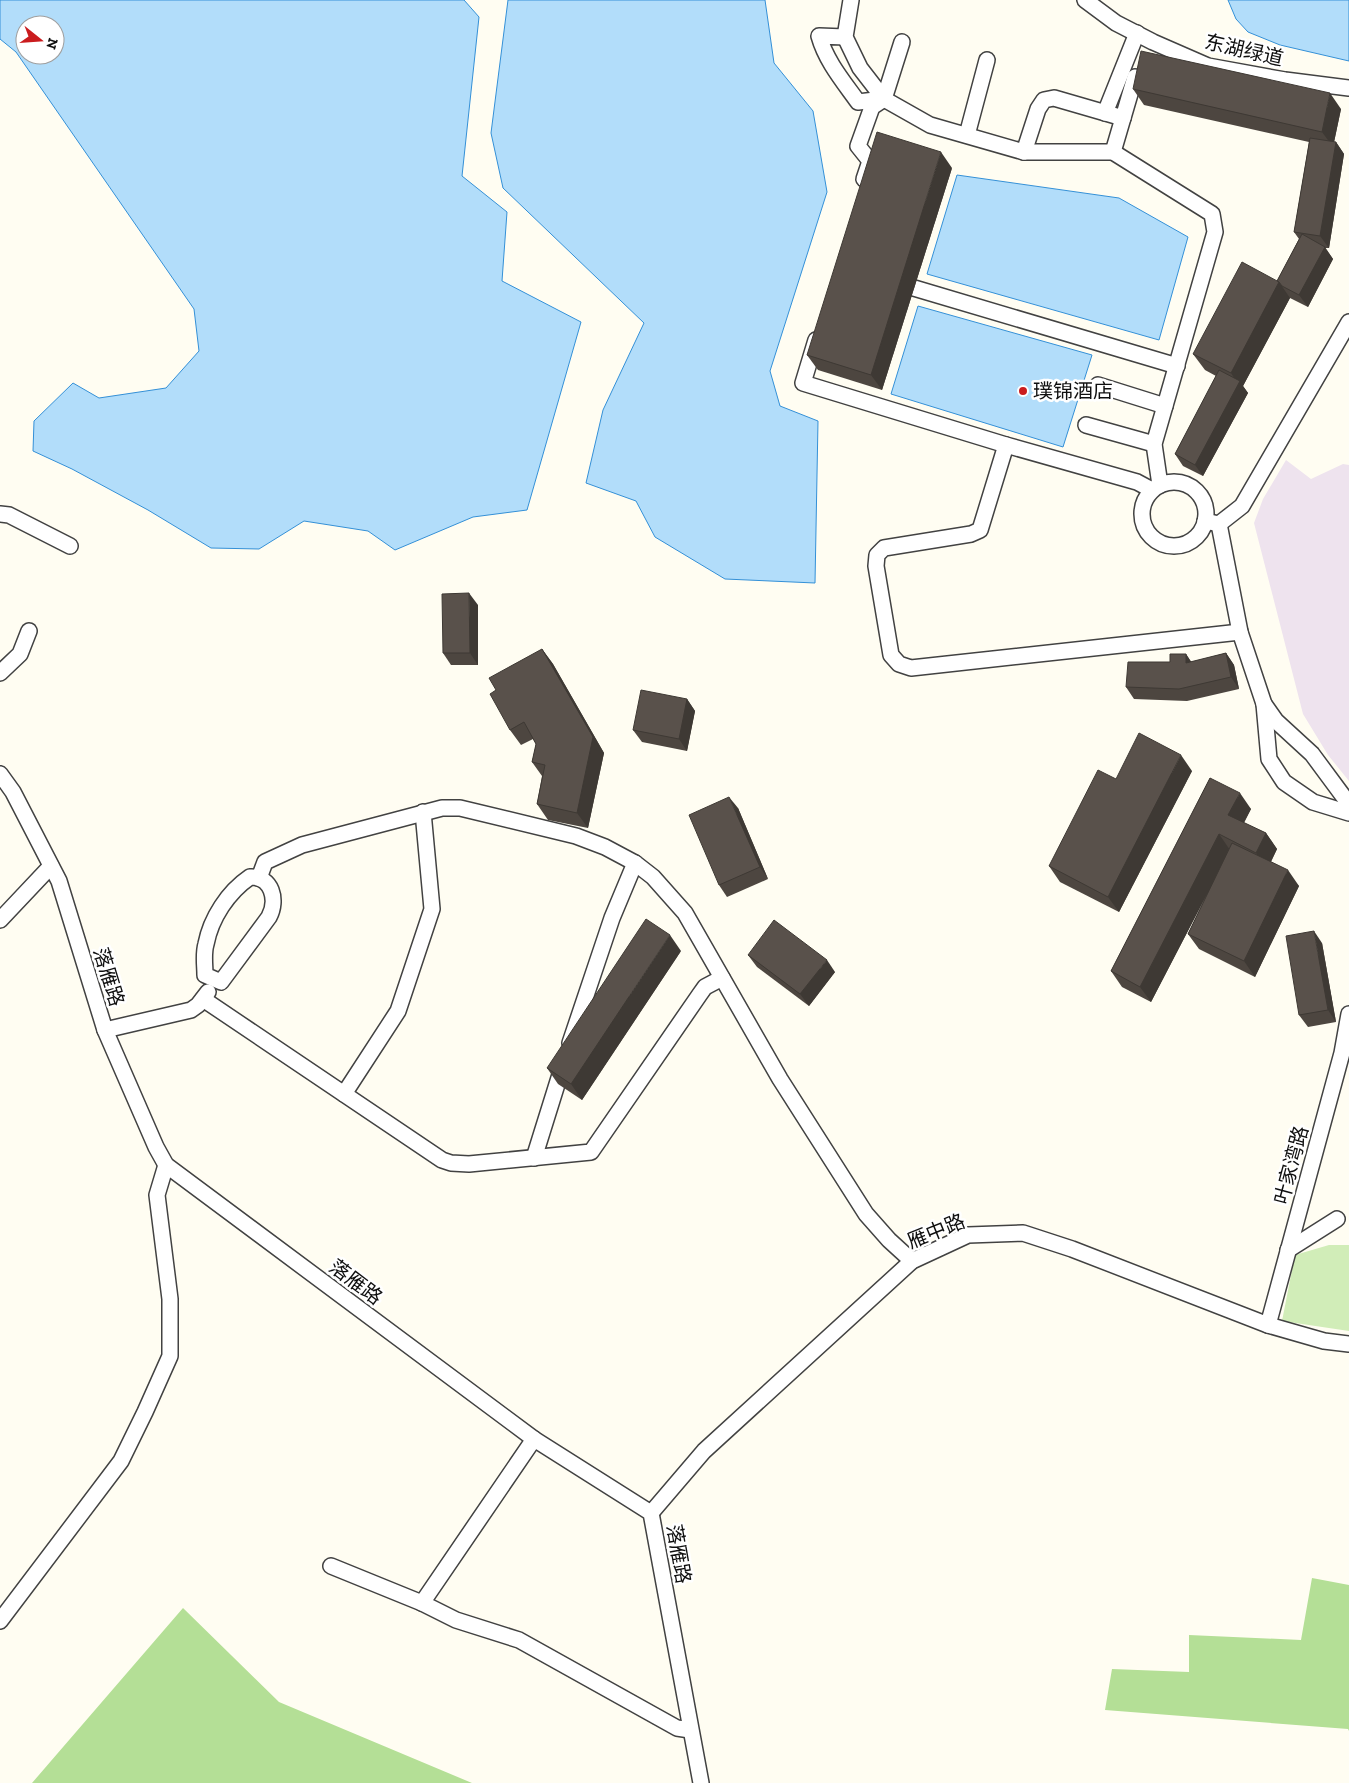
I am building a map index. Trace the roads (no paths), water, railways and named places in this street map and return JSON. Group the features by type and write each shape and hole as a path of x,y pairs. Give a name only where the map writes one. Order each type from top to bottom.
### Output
{"street":[{"path":"851,0 845,37 860,68 884,99 930,124 1024,152 1113,152 1212,214 1216,232 1154,444 1156,488"},
{"name":"东湖绿道","path":"1085,0 1116,23 1208,66 1285,80 1349,88"},
{"path":"1105,113 1137,33"},
{"path":"845,37 819,36 823,51 858,102 884,99"},
{"path":"861,189 870,161 858,146 872,107 884,99 902,42"},
{"path":"967,135 987,60"},
{"path":"1113,152 1135,77"},
{"path":"1024,152 1038,109 1044,100 1054,98 1122,118"},
{"path":"914,288 1177,366"},
{"path":"1349,322 1242,506 1212,522 1196,537 1180,545 1162,543 1148,532 1142,515 1147,497 1156,488 1177,482 1186,484 1200,495 1212,522 1240,632 1264,704 1269,759 1284,782 1313,802 1349,813"},
{"path":"820,328 803,384 1156,488"},
{"path":"1098,385 1165,406"},
{"path":"1086,425 1154,444"},
{"path":"1006,445 980,530 971,534 884,548 876,555 876,566 892,655 899,664 911,668 1240,632"},
{"path":"0,514 8,515 70,546"},
{"path":"0,673 20,654 29,630"},
{"path":"1264,704 1276,721 1312,754 1349,804"},
{"name":"落雁路","path":"0,774 13,792 59,881 105,1030 156,1147 166,1165 534,1439 651,1513 701,1783"},
{"path":"259,878 263,865 267,860 292,849 442,808 460,808 525,822 583,838 606,847 635,863 653,877 685,913 785,1086 866,1214 889,1240 912,1260"},
{"path":"344,1094 398,1011 432,909 423,812"},
{"path":"534,1158 545,1118 612,918 635,863"},
{"path":"0,920 51,866"},
{"path":"250,877 259,878 269,884 272,890 273,907 271,912 221,982 214,979 205,975 204,956 212,922 231,895 246,880 250,877"},
{"path":"203,999 442,1160 451,1163 469,1164 591,1152 705,987 722,978"},
{"path":"105,1030 191,1010 203,999 214,979"},
{"name":"叶家湾路","path":"1268,1325 1342,1053 1349,1014"},
{"path":"0,1621 121,1460 170,1356 170,1299 157,1194 166,1165"},
{"path":"1288,1250 1337,1219"},
{"name":"雁中路","path":"651,1513 704,1451 912,1260 968,1235 1023,1234 1072,1249 1268,1325 1324,1341 1349,1344"},
{"path":"422,1602 534,1439"},
{"path":"331,1566 422,1602 456,1620 520,1640 677,1728 690,1730"}],"water":[{"path":"0,0 464,0 479,17 462,176 507,212 502,281 581,322 527,510 473,517 395,550 368,531 304,521 259,549 211,548 148,510 72,469 33,451 34,421 73,383 99,398 166,388 199,351 194,309 25,65 65,65 65,15 15,15 15,51 0,39"},
{"path":"508,0 765,0 774,63 813,111 827,192 770,371 780,406 818,421 815,583 725,579 655,537 636,501 586,483 603,410 644,323 503,188 491,133"},
{"path":"1228,0 1349,0 1349,61 1280,45 1248,32 1236,19"},
{"path":"957,175 1119,198 1188,237 1159,340 927,274"},
{"path":"918,306 1092,355 1063,447 891,394"}],"place":[{"name":"璞锦酒店","path":"1023,391"}]}
